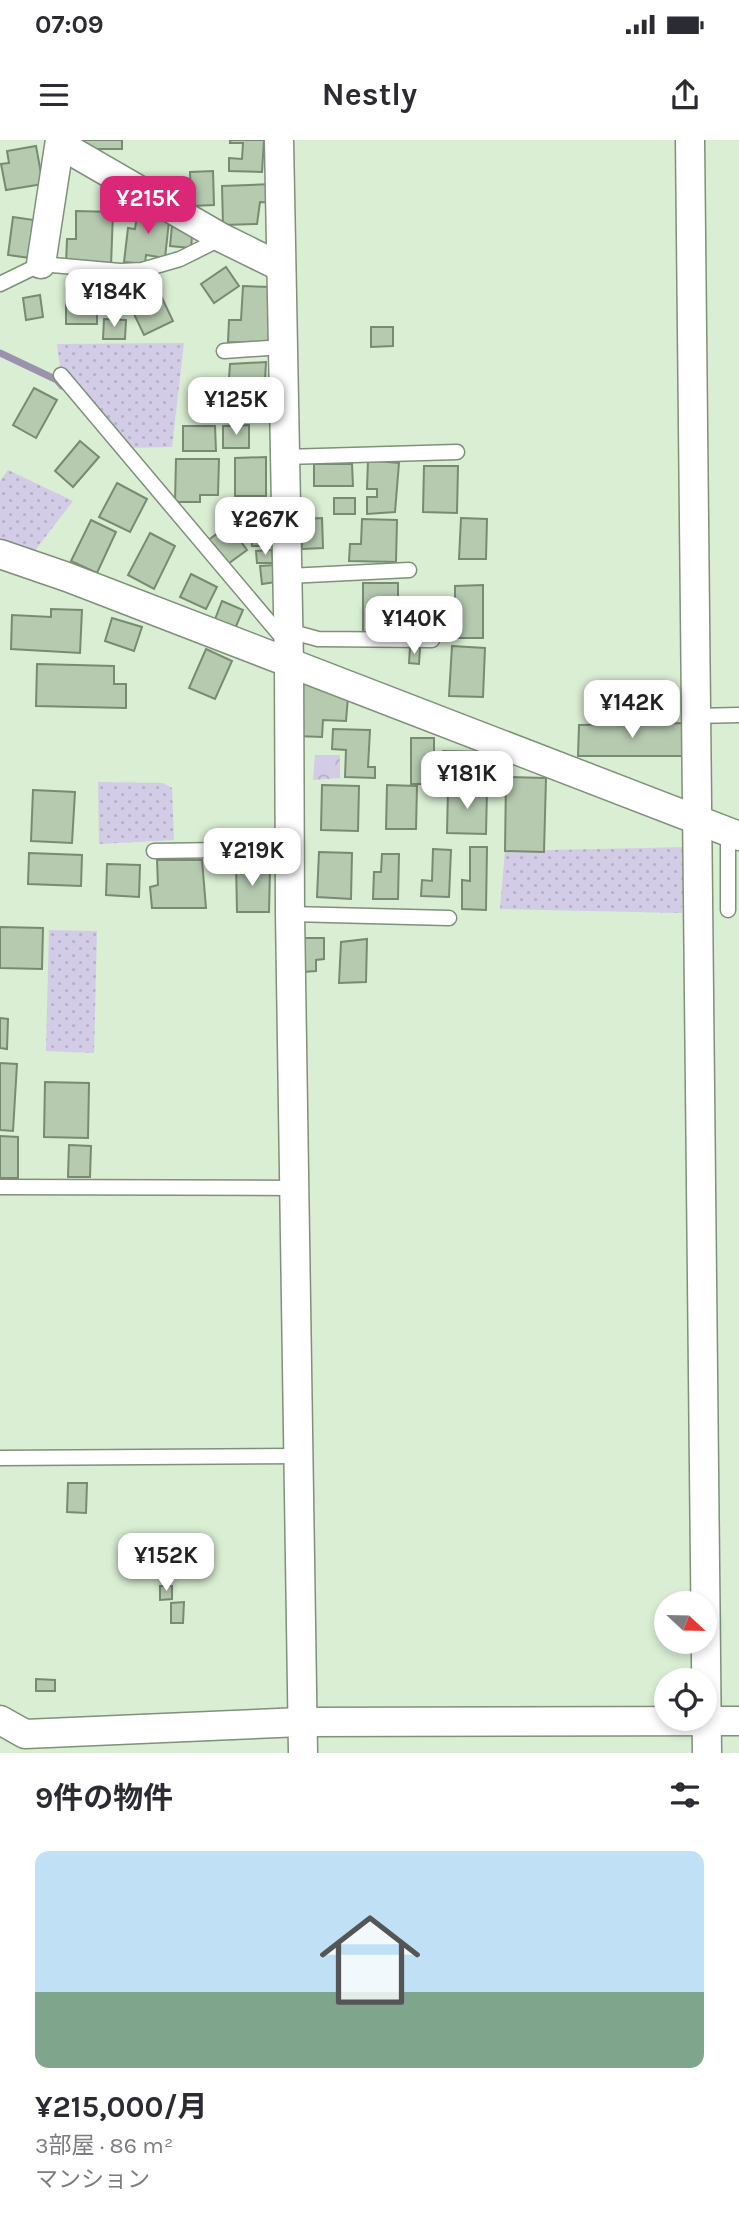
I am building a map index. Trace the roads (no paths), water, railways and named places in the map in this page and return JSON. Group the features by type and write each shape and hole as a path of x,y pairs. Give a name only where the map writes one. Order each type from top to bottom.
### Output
{"street":[{"path":"278,140 288,576 289,849 303,1753"},
{"path":"690,140 706,1668"},
{"path":"41,264 60,143 222,238 281,267"},
{"path":"0,554 289,646 738,836"},
{"path":"0,1720 25,1734 303,1722 654,1721"},
{"path":"717,1721 739,1721"},
{"path":"707,1731 707,1753"}],"lane":[{"path":"0,284 41,264 120,271 142,270 180,259 222,238"},
{"path":"224,351 283,347"},
{"path":"61,375 289,646 318,639 432,640"},
{"path":"285,457 457,452"},
{"path":"224,510 286,508"},
{"path":"288,576 409,570"},
{"path":"695,716 739,715"},
{"path":"728,910 728,841 738,836"},
{"path":"154,851 289,849"},
{"path":"290,914 450,918"},
{"path":"0,1187 296,1188"},
{"path":"0,1458 299,1456"}],"waterway":[{"path":"0,353 57,380 62,386"}]}
